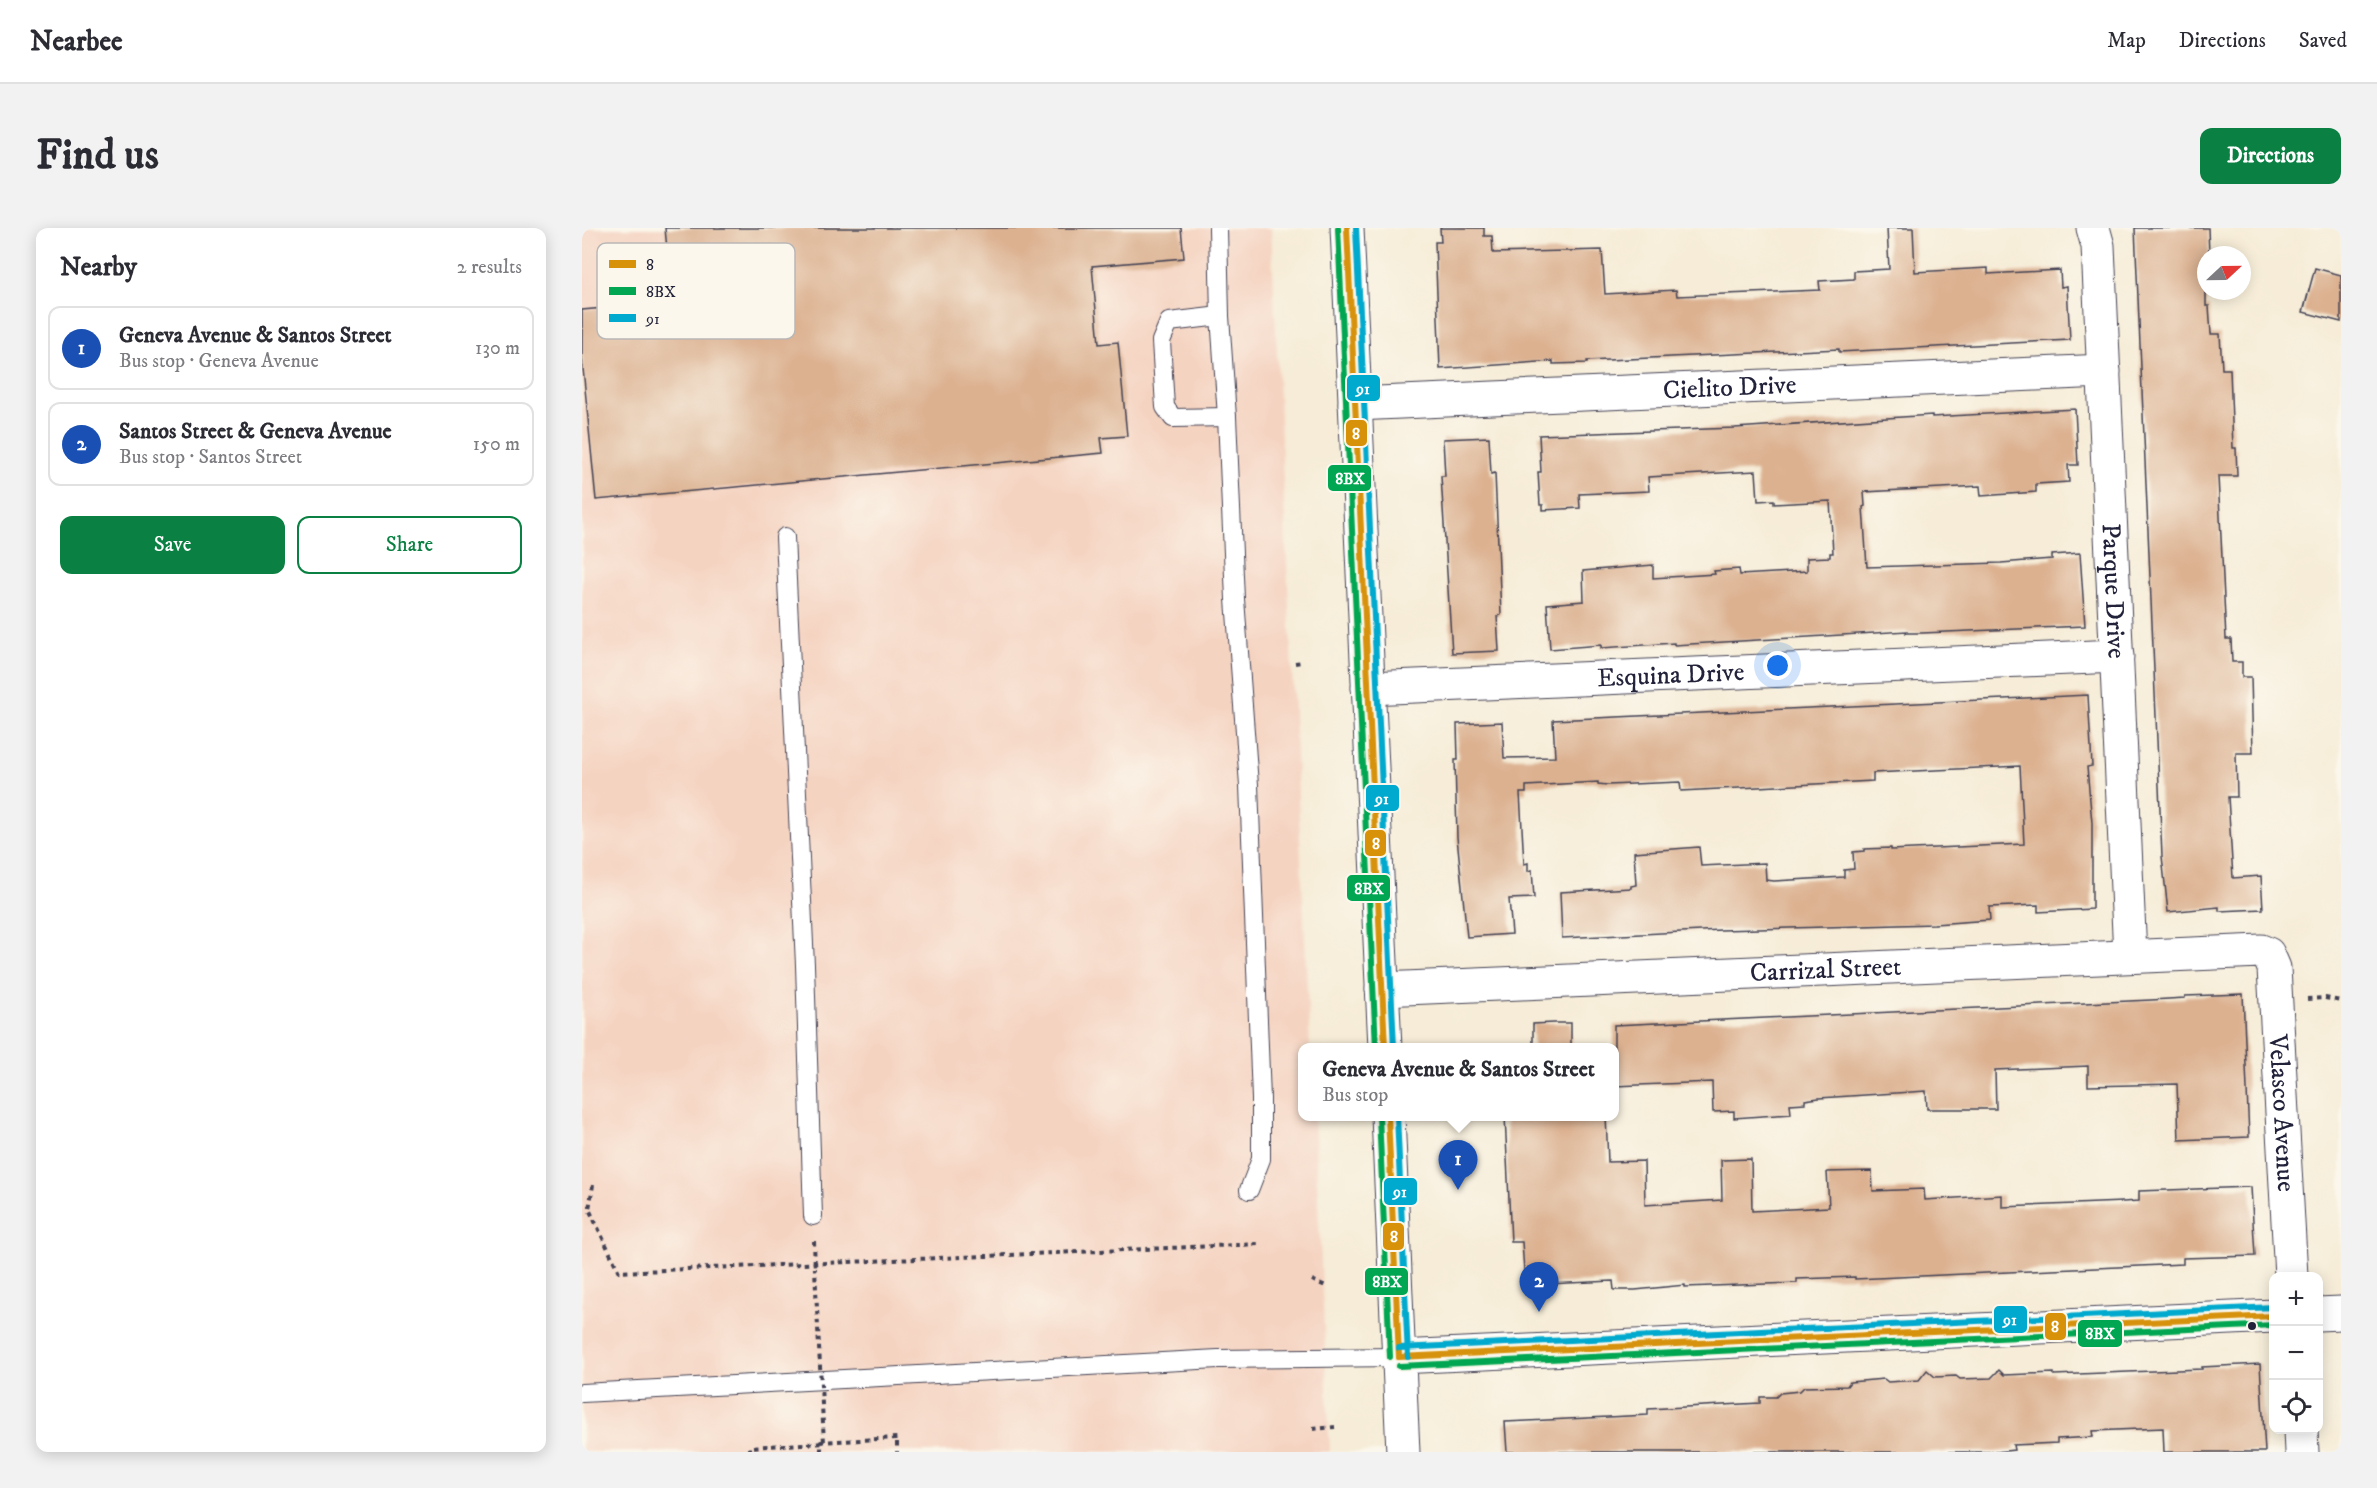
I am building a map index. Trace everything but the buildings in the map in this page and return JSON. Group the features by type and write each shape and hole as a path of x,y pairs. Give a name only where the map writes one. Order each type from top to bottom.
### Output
{"street":[{"path":"1347,228 1384,1043"},
{"name":"Parque Drive","path":"2093,228 2098,246 2130,956"},
{"name":"Cielito Drive","path":"1355,404 2104,371"},
{"name":"Esquina Drive","path":"1368,688 2117,656"},
{"name":"Carrizal Street","path":"1382,989 2253,950 2268,954"},
{"name":"Velasco Avenue","path":"2268,954 2274,968 2290,1272"},
{"path":"1388,1121 1404,1452"},
{"path":"2323,1314 2341,1313"},
{"path":"1399,1357 2269,1316"},
{"path":"2301,1434 2302,1452"}],"lane":[{"path":"1218,228 1220,316 1235,599 1249,785 1261,1099 1261,1159 1249,1190"},
{"path":"1220,316 1169,322 1161,341 1165,407 1173,418 1227,417"},
{"path":"785,537 804,942 813,1216"},
{"path":"582,1393 1218,1359 1399,1357"}],"path":[{"path":"1295,663 1302,662"},
{"path":"593,1185 589,1209 619,1272 1260,1244"},
{"path":"750,1452 750,1447 824,1443 813,1216"},
{"path":"1312,1280 1328,1287"},
{"path":"1313,1429 1335,1426"},
{"path":"821,1452 821,1442 897,1438 897,1452"}],"shaded area":[{"path":"582,228 1271,228 1310,1043 1298,1043 1298,1121 1314,1121 1330,1452 582,1452"}],"transit line":[{"name":"8BX","path":"1338,228 1376,1043"},
{"name":"8","path":"1347,228 1385,1043"},
{"name":"91","path":"1356,228 1394,1043"},
{"name":"8BX","path":"1379,1121 1390,1357"},
{"name":"8","path":"1388,1121 1399,1357"},
{"name":"91","path":"1397,1121 1408,1357"},
{"name":"91","path":"1399,1348 2269,1307"},
{"name":"8","path":"1399,1357 2269,1316"},
{"name":"8BX","path":"1399,1366 2269,1325"}],"place":[{"name":"Geneva Avenue & Santos Street","path":"1458,1190"},
{"name":"Santos Street & Geneva Avenue","path":"1539,1312"}]}
